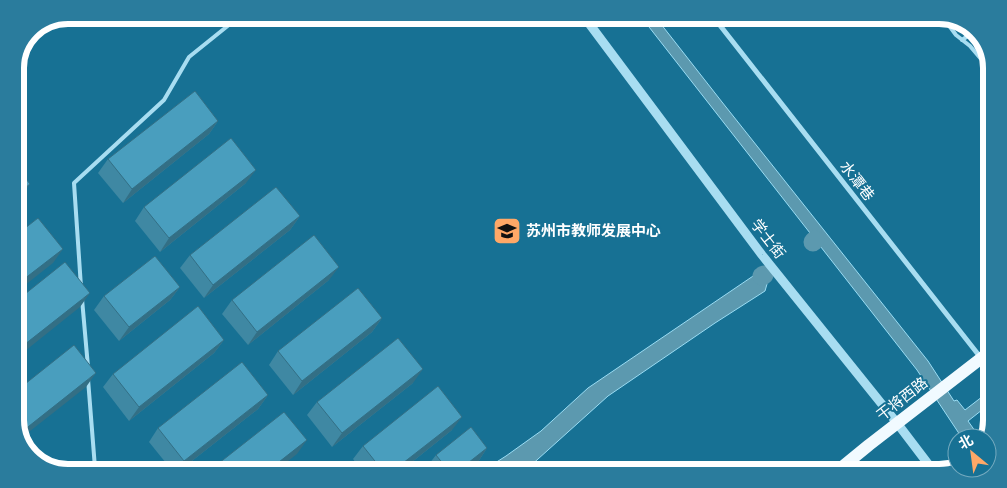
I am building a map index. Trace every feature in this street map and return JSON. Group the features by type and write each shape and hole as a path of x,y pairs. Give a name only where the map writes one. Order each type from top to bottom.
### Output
{"main road":[{"name":"干将西路","path":"846,464 983,357"}],"street":[{"name":"学士街","path":"589,24 762,255 928,464"},
{"name":"水潭巷","path":"718,24 983,355"}],"lane":[{"path":"95,464 74,183 164,100 189,57 230,24"},
{"path":"948,25 956,35 970,46 982,60"},
{"path":"962,40 968,36"}],"water":[{"path":"647,24 661,24 928,361 954,401 957,400 965,410 983,396 983,409 968,421 973,428 955,428 917,370"},
{"path":"759,272 767,284 765,291 608,396 533,464 493,464 541,431 588,388"}],"building":[{"path":"195,91 218,121 132,189 108,159"},
{"path":"231,138 256,170 169,238 144,207"},
{"path":"24,176 30,184 24,189"},
{"path":"276,187 300,216 213,285 190,255"},
{"path":"38,218 63,249 24,279 24,229"},
{"path":"314,235 339,267 257,332 232,300"},
{"path":"155,256 180,287 129,327 104,296"},
{"path":"65,262 90,293 24,345 24,295"},
{"path":"358,288 382,318 302,381 278,351"},
{"path":"198,306 224,340 139,407 113,374"},
{"path":"398,338 423,369 342,433 317,402"},
{"path":"74,345 96,373 25,429 24,385"},
{"path":"242,362 268,395 184,461 158,428"},
{"path":"438,386 462,417 402,464 377,464 363,446"},
{"path":"284,412 307,440 276,464 218,464"},
{"path":"471,427 487,448 467,464 443,464 436,455"}],"place":[{"name":"苏州市教师发展中心","path":"507,231"}]}
